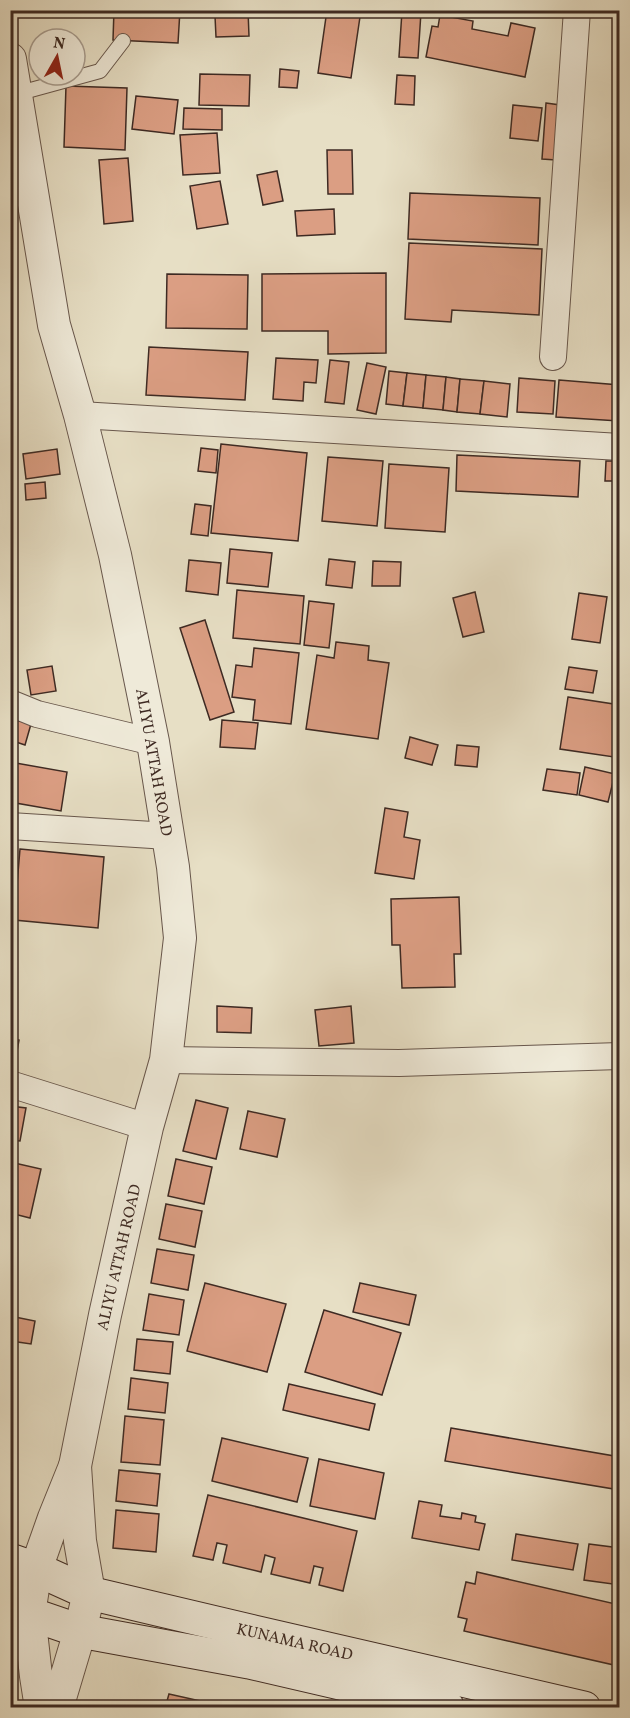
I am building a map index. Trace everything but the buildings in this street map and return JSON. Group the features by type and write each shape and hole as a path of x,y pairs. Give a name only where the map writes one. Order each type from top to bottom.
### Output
{"main road":[{"name":"KUNAMA ROAD","path":"23,1565 89,1593 584,1707"},
{"name":"KUNAMA ROAD","path":"20,1611 80,1631 249,1662 448,1707"}],"street":[{"path":"553,357 577,10"},
{"name":"ALIYU ATTAH ROAD","path":"10,59 54,325 80,415 115,555 153,742 168,836 180,938 166,1060 147,1126 105,1315 75,1466 54,1518 23,1565 20,1611 41,1707"},
{"path":"80,415 620,447"},
{"path":"10,704 37,714 153,742"},
{"path":"10,826 168,836"},
{"path":"166,1060 399,1064 620,1056"},
{"path":"10,1084 147,1126"},
{"name":"ALIYU ATTAH ROAD","path":"57,1707 89,1593 80,1541 75,1466"}],"lane":[{"path":"16,94 100,71 123,41"}]}
